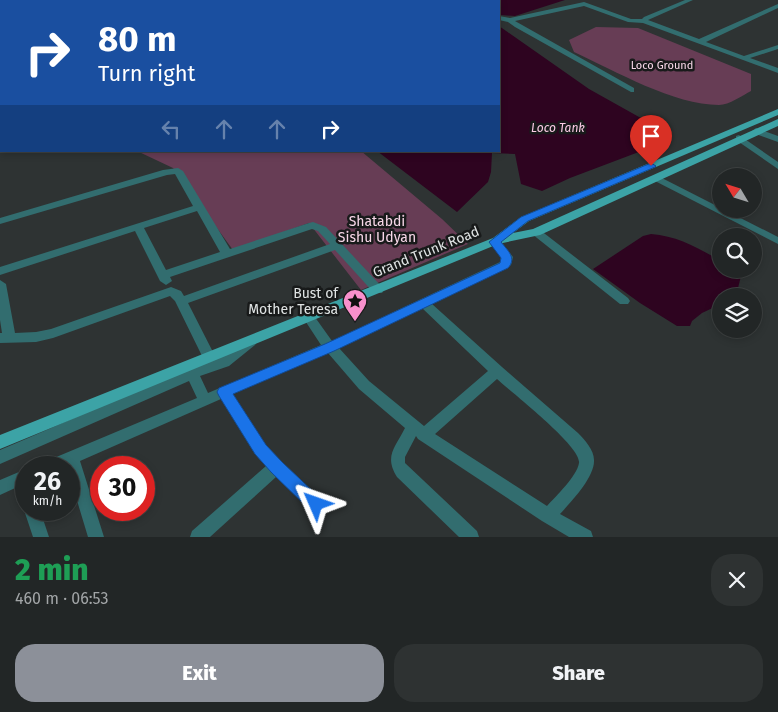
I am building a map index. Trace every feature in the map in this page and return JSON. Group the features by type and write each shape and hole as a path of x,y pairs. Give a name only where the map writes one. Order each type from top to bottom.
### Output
{"main road":[{"path":"495,242 525,219 778,112"},
{"name":"Grand Trunk Road","path":"0,442 495,242 536,232 739,138 778,122"}],"street":[{"path":"644,21 646,18 690,0"},
{"path":"500,18 510,20 584,4 630,21 644,21 778,70"},
{"path":"699,42 778,6"},
{"path":"510,20 517,26 631,90"},
{"path":"744,58 778,47"},
{"path":"756,131 778,139"},
{"path":"739,138 778,166"},
{"path":"0,221 172,171 181,173 227,254"},
{"path":"656,178 778,241"},
{"path":"0,271 139,228 199,207"},
{"path":"164,275 313,225 322,229 378,290"},
{"path":"139,228 171,291 177,294 209,356"},
{"path":"536,232 624,301"},
{"path":"73,456 330,347 504,265 507,262 507,257 495,242"},
{"path":"181,301 337,245"},
{"path":"0,284 4,338 36,337 53,333 171,291"},
{"path":"424,303 573,437 583,449 587,460 585,470 548,516"},
{"path":"308,316 330,347 393,412 418,431 548,516 585,537"},
{"path":"0,457 224,362 259,336"},
{"path":"471,537 402,472 397,464 398,456 418,431 498,371"},
{"path":"192,374 205,400"},
{"path":"224,392 252,438 276,467 316,504"},
{"path":"198,537 276,467"},
{"path":"0,488 15,484"},
{"path":"80,486 96,537"},
{"path":"36,521 41,537"}],"green space":[{"name":"Loco Ground","path":"596,27 638,28 751,74 751,91 731,102 719,105 702,104 645,86 574,52 569,40"},
{"name":"Shatabdi Sishu Udyan","path":"139,152 362,152 442,219 468,244 361,290 309,223 233,250 173,168"}],"water":[{"path":"500,0 565,0 515,16 501,15"},
{"name":"Loco Tank","path":"500,27 589,89 648,122 658,135 652,147 570,178 542,191 521,184 515,154 492,153 491,172 488,182 457,212 378,152 500,152"},
{"path":"651,234 661,235 688,243 712,256 712,278 740,278 738,288 712,288 712,308 692,321 690,326 677,326 640,303 593,269 643,236"}],"place":[{"name":"Bust of Mother Teresa","path":"355,322"}],"route":[{"path":"316,504 276,467 260,449 224,392 330,347 504,265 507,262 507,257 495,242 525,219 651,166"}]}
